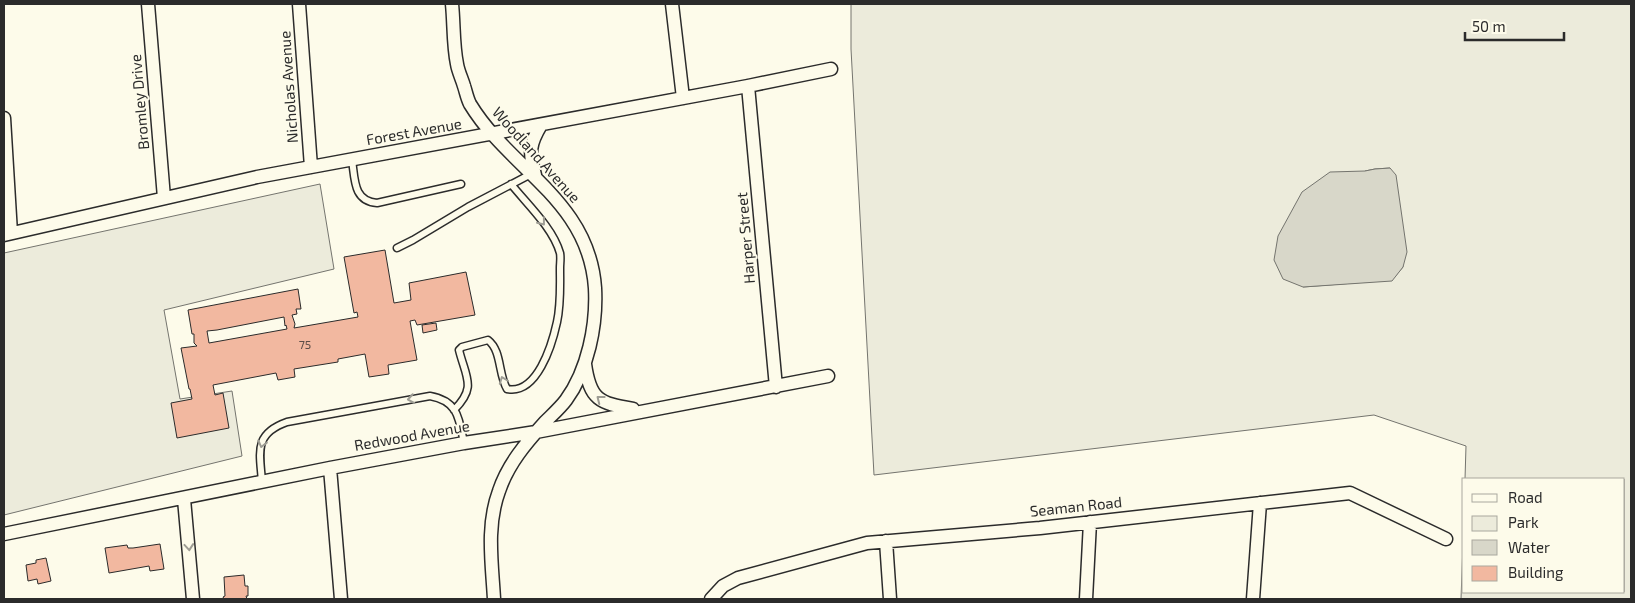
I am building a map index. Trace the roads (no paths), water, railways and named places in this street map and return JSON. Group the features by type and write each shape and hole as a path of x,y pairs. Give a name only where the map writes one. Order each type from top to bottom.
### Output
{"street":[{"name":"Bromley Drive","path":"148,4 164,198"},
{"name":"Nicholas Avenue","path":"298,4 311,167"},
{"name":"Woodland Avenue","path":"452,4 457,64 469,102 493,134 553,194 568,214 586,248 594,286 595,305 590,343 577,380 566,400 536,432 511,463 499,490 492,514 490,543 494,599"},
{"path":"672,4 683,98"},
{"name":"Forest Avenue","path":"7,234 257,177 831,69"},
{"name":"Harper Street","path":"748,86 776,387"},
{"path":"4,118 7,234"},
{"path":"534,175 530,153 532,139 541,125"},
{"path":"584,361 587,381 596,397 609,405 640,411"},
{"name":"Redwood Avenue","path":"4,534 330,468 464,443 536,432 828,376"},
{"path":"330,468 341,599"},
{"name":"Seaman Road","path":"711,599 723,586 738,578 867,543 1090,522 1350,493 1446,539"},
{"path":"184,499 193,599"},
{"path":"1253,599 1260,502"},
{"path":"1086,599 1090,522"},
{"path":"886,541 890,599"}],"lane":[{"path":"352,160 357,188 362,198 368,203 377,204 461,184"},
{"path":"397,248 511,184 534,175"},
{"path":"454,410 467,396 469,385 459,350 462,347 488,340 493,344 497,352 501,380 507,389 515,391 528,384 538,372 547,355 557,321 560,290 560,255 555,239 511,184"},
{"path":"262,482 260,449 264,436 274,427 287,422 430,396 442,398 451,405 458,416 464,443"}],"water":[{"path":"1390,168 1396,175 1407,252 1403,267 1392,281 1303,287 1283,279 1274,260 1278,236 1302,192 1330,172"}]}
